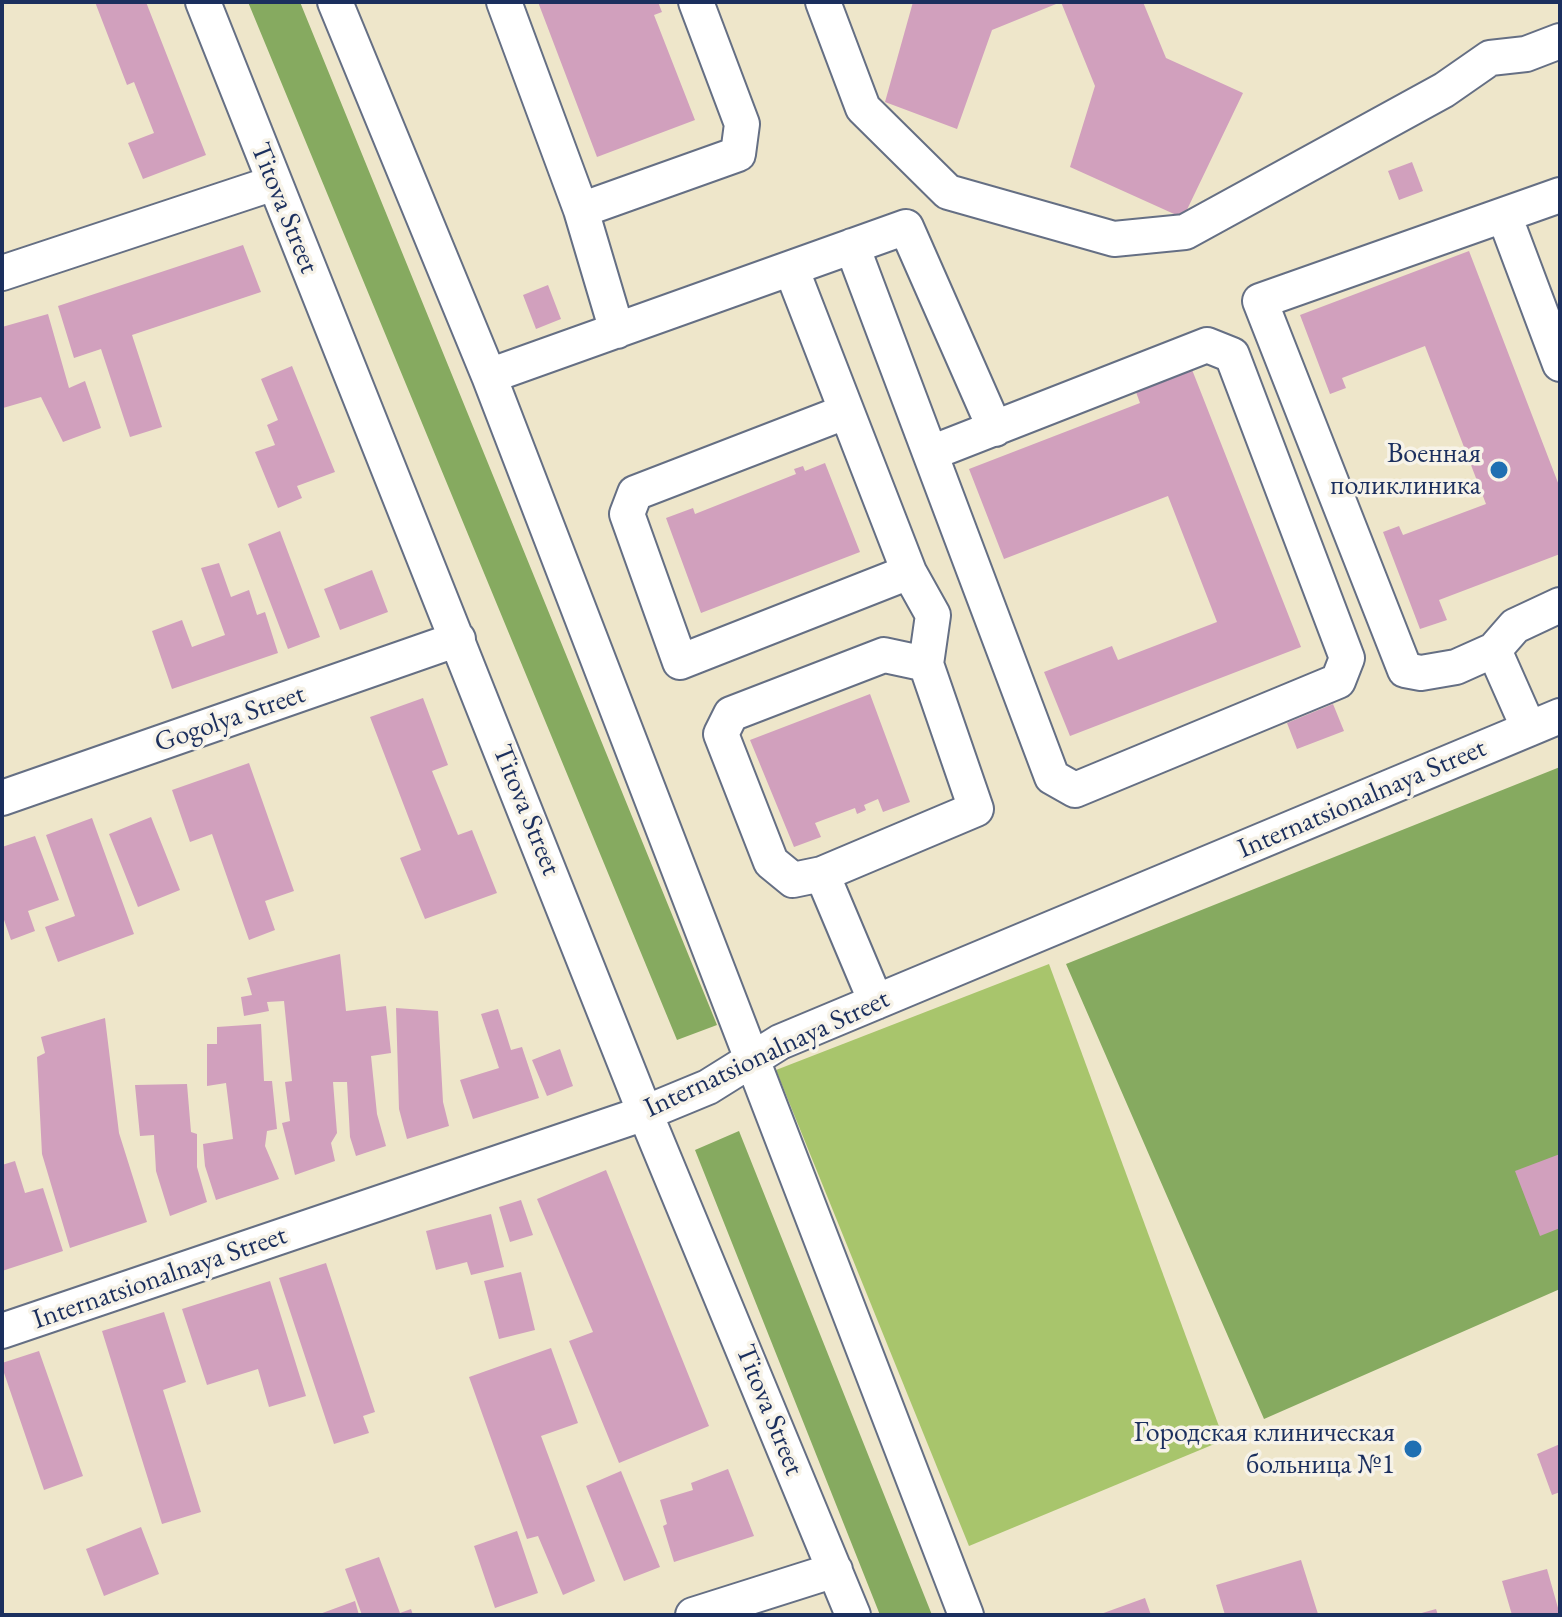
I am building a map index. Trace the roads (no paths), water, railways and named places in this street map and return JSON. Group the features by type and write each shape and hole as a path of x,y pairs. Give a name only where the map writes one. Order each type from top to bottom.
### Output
{"street":[{"name":"Titova Street","path":"203,2 645,1113 853,1615"},
{"path":"335,2 489,376 966,1615"},
{"path":"504,2 581,210 617,331"},
{"path":"581,210 738,154 742,124 696,2"},
{"path":"823,2 863,108 948,192 1114,239 1185,232 1444,90 1490,58 1526,54 1560,41"},
{"path":"2,273 274,183"},
{"path":"1560,195 1260,301 1405,670 1421,673 1456,667 1494,650 1515,626 1560,605"},
{"path":"1504,215 1560,364"},
{"path":"489,376 906,227 995,429"},
{"path":"852,246 1052,777 1075,790 1338,681 1347,658 1232,355 1207,345 931,453"},
{"path":"791,268 909,572 933,615 926,664 976,809 822,874 793,880 771,862 721,734 731,714 884,655 926,664"},
{"path":"845,412 635,493 627,514 680,662 909,572"},
{"name":"Gogolya Street","path":"2,798 458,639"},
{"path":"1494,650 1529,729"},
{"name":"Internatsionalnaya Street","path":"2,1331 645,1113 708,1087 780,1042 1560,716"},
{"path":"822,874 876,1002"},
{"path":"693,1615 835,1570"}],"place":[{"name":"Военная поликлиника","path":"1499,470"},
{"name":"Городская клиническая больница №1","path":"1413,1449"}]}
